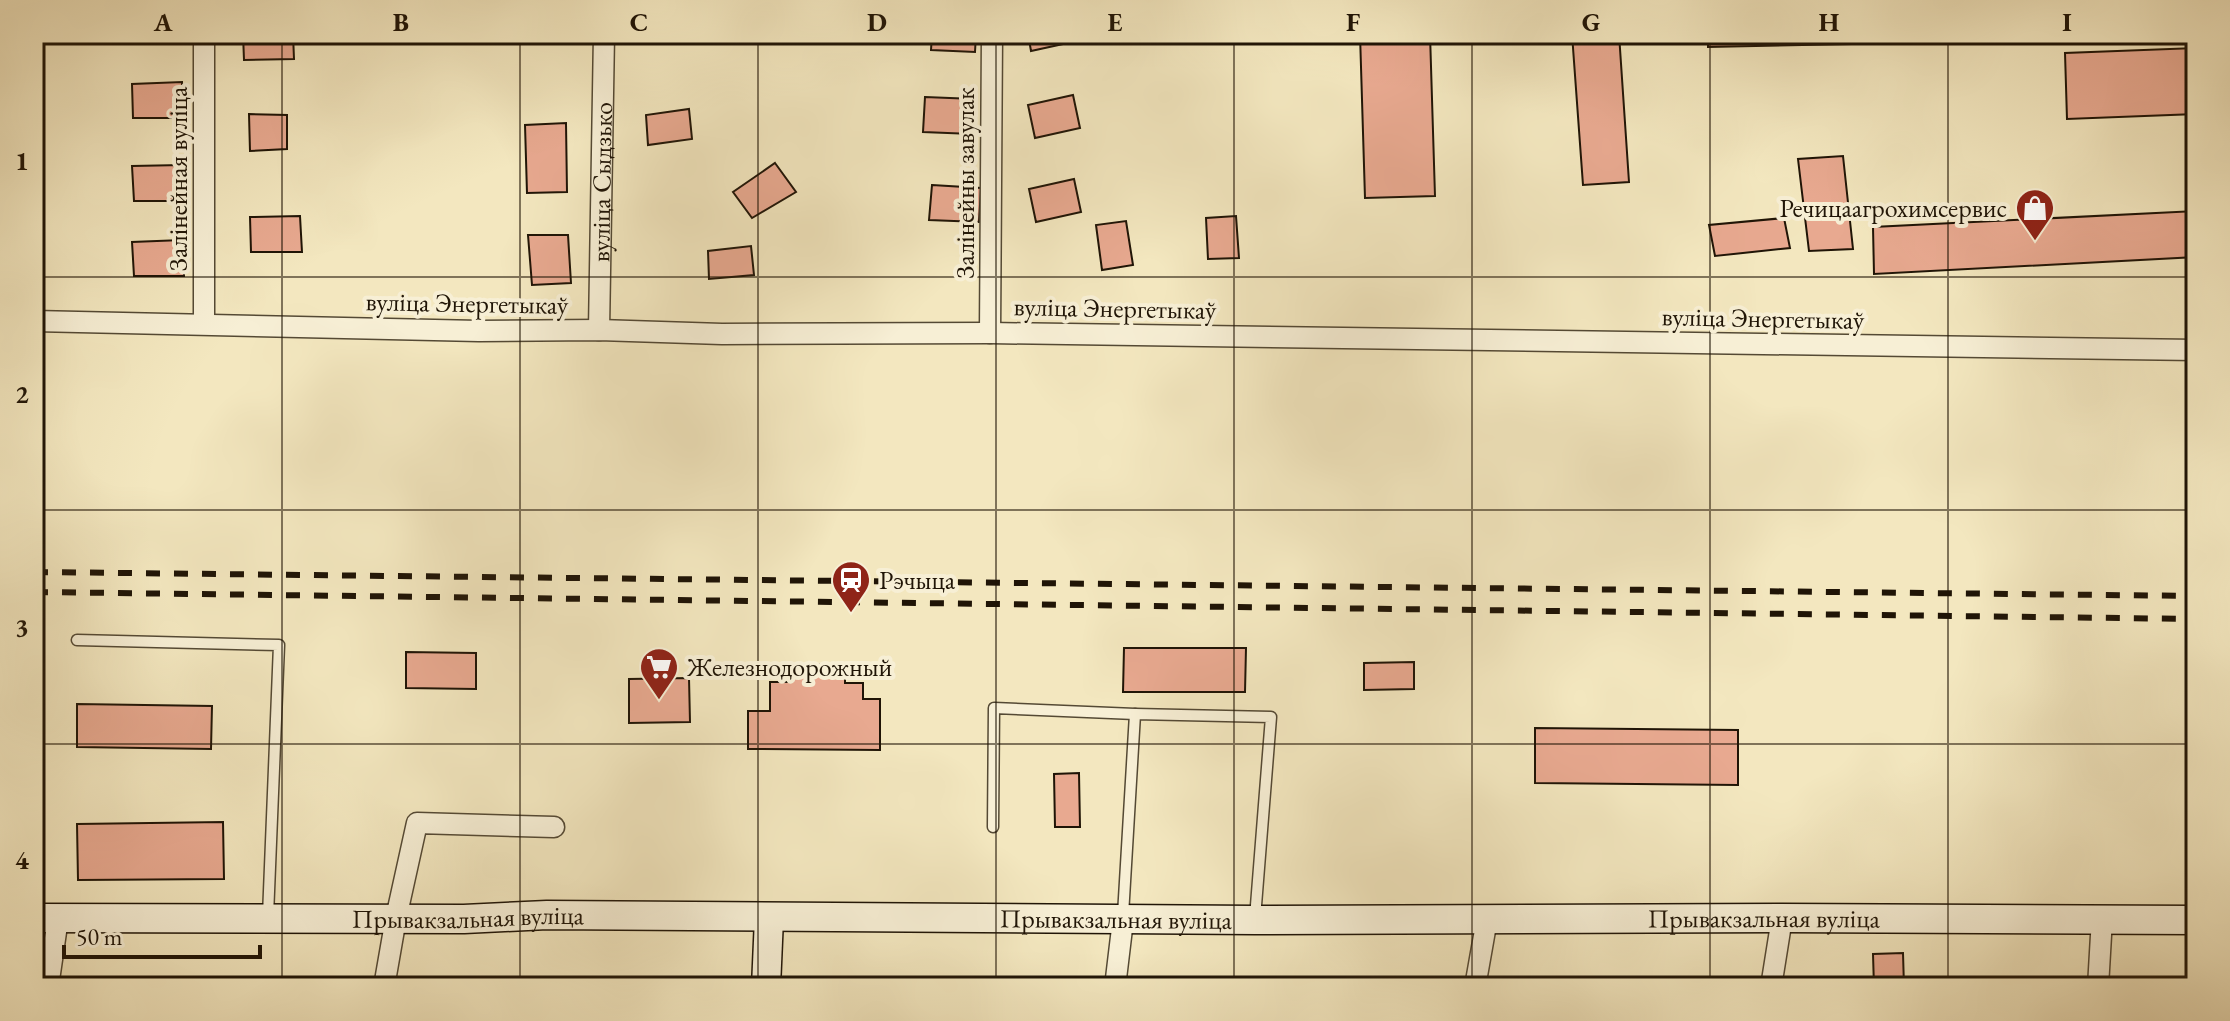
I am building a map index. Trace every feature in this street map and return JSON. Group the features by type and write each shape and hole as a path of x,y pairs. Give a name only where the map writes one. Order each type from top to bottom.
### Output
{"main road":[{"name":"Прывакзальная вуліца","path":"46,918 464,919 547,915 1123,920 2196,920"},
{"path":"766,987 769,918"}],"street":[{"name":"Залінейная вуліца","path":"204,34 204,324"},
{"name":"вуліца Сыдзько","path":"599,330 604,34"},
{"name":"Залінейны завулак","path":"990,333 992,34"},
{"name":"вуліца Энергетыкаў","path":"34,321 479,331 990,333 2196,350"},
{"path":"384,987 417,823 554,827"},
{"path":"46,918 48,987"},
{"path":"1771,987 1782,918"},
{"path":"2098,987 2102,918"},
{"path":"1475,987 1487,919"},
{"path":"1115,987 1123,920"}],"lane":[{"path":"77,640 279,645 268,918"},
{"path":"993,827 994,708 1271,717 1255,920"},
{"path":"1123,920 1135,714"}],"building":[{"path":"243,34 293,34 294,59 244,60"},
{"path":"932,34 976,34 975,52 931,50"},
{"path":"1028,34 1075,34 1077,41 1031,51"},
{"path":"1360,34 1430,34 1435,196 1365,198"},
{"path":"1572,34 1619,34 1629,182 1583,185"},
{"path":"1708,34 1851,34 1851,44 1708,47"},
{"path":"2196,48 2196,114 2067,119 2065,53"},
{"path":"182,82 183,118 133,118 132,84"},
{"path":"1073,95 1080,128 1035,138 1028,105"},
{"path":"925,97 974,99 972,134 923,132"},
{"path":"689,109 692,139 648,145 646,115"},
{"path":"249,114 287,115 287,149 250,151"},
{"path":"566,123 567,192 527,193 525,125"},
{"path":"1843,156 1853,249 1809,251 1798,159"},
{"path":"775,163 796,192 752,218 733,192"},
{"path":"182,165 184,201 134,201 132,166"},
{"path":"1074,179 1081,212 1036,222 1029,189"},
{"path":"932,185 981,188 979,222 929,220"},
{"name":"Речицаагрохимсервис","path":"2196,211 2196,257 1874,274 1873,227"},
{"path":"300,216 302,252 251,252 250,217"},
{"path":"1236,216 1239,258 1208,259 1206,218"},
{"path":"1784,218 1790,248 1715,256 1709,225"},
{"path":"1126,221 1133,265 1102,270 1096,225"},
{"path":"528,235 568,235 571,283 532,285"},
{"path":"182,240 184,276 134,276 132,242"},
{"path":"751,246 754,275 709,279 708,251"},
{"path":"1124,648 1246,648 1245,692 1123,692"},
{"path":"406,652 476,653 476,689 406,688"},
{"path":"1414,662 1414,689 1364,690 1364,663"},
{"name":"Рэчыца","path":"791,664 845,664 845,683 863,683 863,699 880,699 880,750 748,749 748,711 770,711 770,682 791,682"},
{"name":"Железнодорожный","path":"689,678 690,722 629,723 629,679"},
{"path":"77,704 212,706 211,749 77,747"},
{"path":"1535,728 1738,730 1738,785 1535,783"},
{"path":"1079,773 1080,827 1055,827 1054,774"},
{"path":"223,822 224,879 78,880 77,824"},
{"path":"1903,953 1904,987 1874,987 1873,954"}],"railway":[{"path":"34,572 2196,596"},
{"path":"34,592 2196,619"}],"place":[{"name":"Речицаагрохимсервис","path":"2035,242"},
{"name":"Рэчыца","path":"851,614"},
{"name":"Железнодорожный","path":"659,701"}]}
